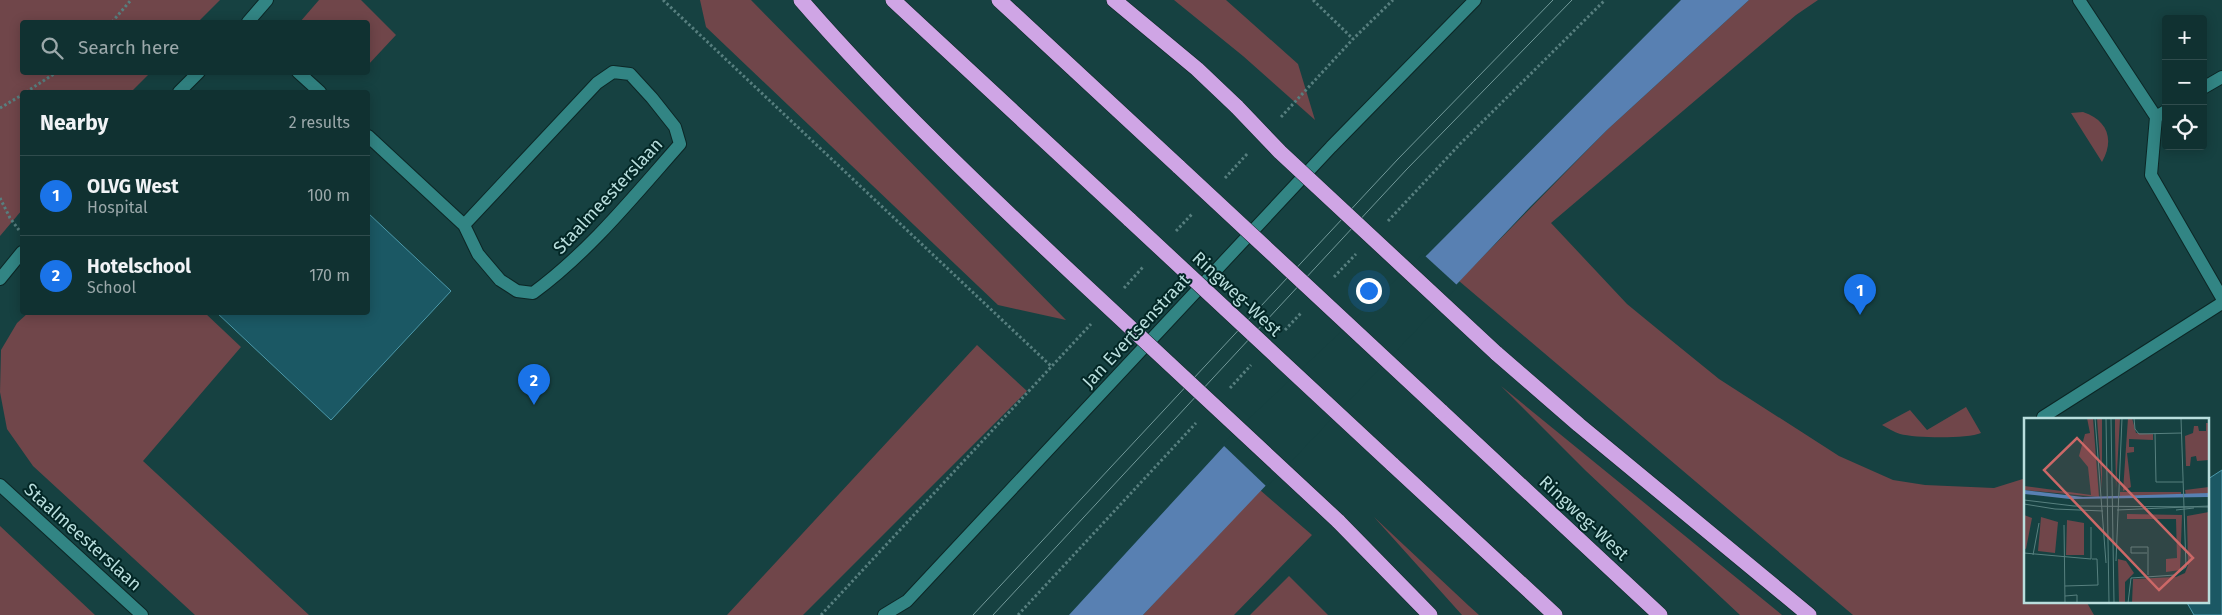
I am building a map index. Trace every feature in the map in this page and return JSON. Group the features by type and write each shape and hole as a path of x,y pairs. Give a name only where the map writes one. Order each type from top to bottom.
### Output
{"highway":[{"path":"801,0 853,60 1018,223 1338,521 1430,615"},
{"name":"Ringweg-West","path":"892,0 1555,615"},
{"name":"Ringweg-West","path":"999,0 1660,615"},
{"path":"1114,0 1197,69 1280,152 1496,353 1579,425 1809,615"}],"street":[{"path":"250,20 267,0"},
{"name":"Jan Evertsenstraat","path":"901,615 908,601 1324,154 1475,0"},
{"path":"2079,0 2161,114 2151,175 2222,298"},
{"name":"Staalmeesterslaan","path":"370,138 464,225 478,254 500,280 517,291 533,293 560,274 680,144 675,127 630,74 613,72 597,82 464,225"},
{"path":"181,90 196,75"},
{"path":"301,75 318,90"},
{"path":"2207,86 2222,77"},
{"path":"0,279 20,254"},
{"path":"2043,417 2222,303"},
{"name":"Staalmeesterslaan","path":"0,485 142,615"},
{"name":"Jan Evertsenstraat","path":"884,615 908,601"}],"path":[{"path":"114,20 131,0"},
{"path":"663,0 1052,367"},
{"path":"1313,0 1353,39"},
{"path":"30,90 52,75"},
{"path":"0,108 20,96"},
{"path":"0,198 20,232"}],"shaded area":[{"path":"0,0 220,0 200,20 20,20 20,75 148,75 133,90 20,90 20,212 0,236"},
{"path":"319,0 361,0 396,35 370,63 370,20 302,20"},
{"path":"700,0 751,0 1066,320 998,305 706,27"},
{"path":"1174,0 1226,0 1298,64 1315,120 1243,56"},
{"path":"1749,0 1818,0 1796,15 1551,223 1627,304 1719,379 1839,456 1893,480 1925,485 1994,488 2024,479 2024,602 2087,602 2094,615 1853,615 1459,281 1607,130"},
{"path":"2083,112 2098,120 2106,131 2108,146 2102,162 2071,113"},
{"path":"26,315 207,315 241,347 143,461 309,615 195,615 33,466 7,429 0,392 1,350 17,323"},
{"path":"977,345 1027,391 803,615 727,615"},
{"path":"1501,386 1782,615 1740,615 1586,471"},
{"path":"1966,407 1981,433 1953,437 1917,436 1900,434 1882,425 1910,410 1927,430"},
{"path":"1260,490 1312,535 1234,615 1143,615"},
{"path":"1374,517 1469,606 1479,615 1462,615"},
{"path":"0,526 95,615 0,615"},
{"path":"1289,576 1328,615 1250,615"}],"water":[{"path":"1681,0 1749,0 1607,130 1530,207 1143,615 1069,615 1226,444 1428,254"}],"pier":[{"path":"1423,254 1458,286 1267,487 1222,444"}],"building":[{"path":"370,215 451,291 331,420 219,315 370,315"},
{"path":"2222,470 2222,615 2194,615 2187,602 2210,602 2210,478"}],"tram line":[{"path":"973,615 1398,159 1553,0"},
{"path":"993,615 1407,169 1572,0"}],"place":[{"name":"OLVG West","path":"1860,315"},
{"name":"Hotelschool","path":"534,405"}]}
